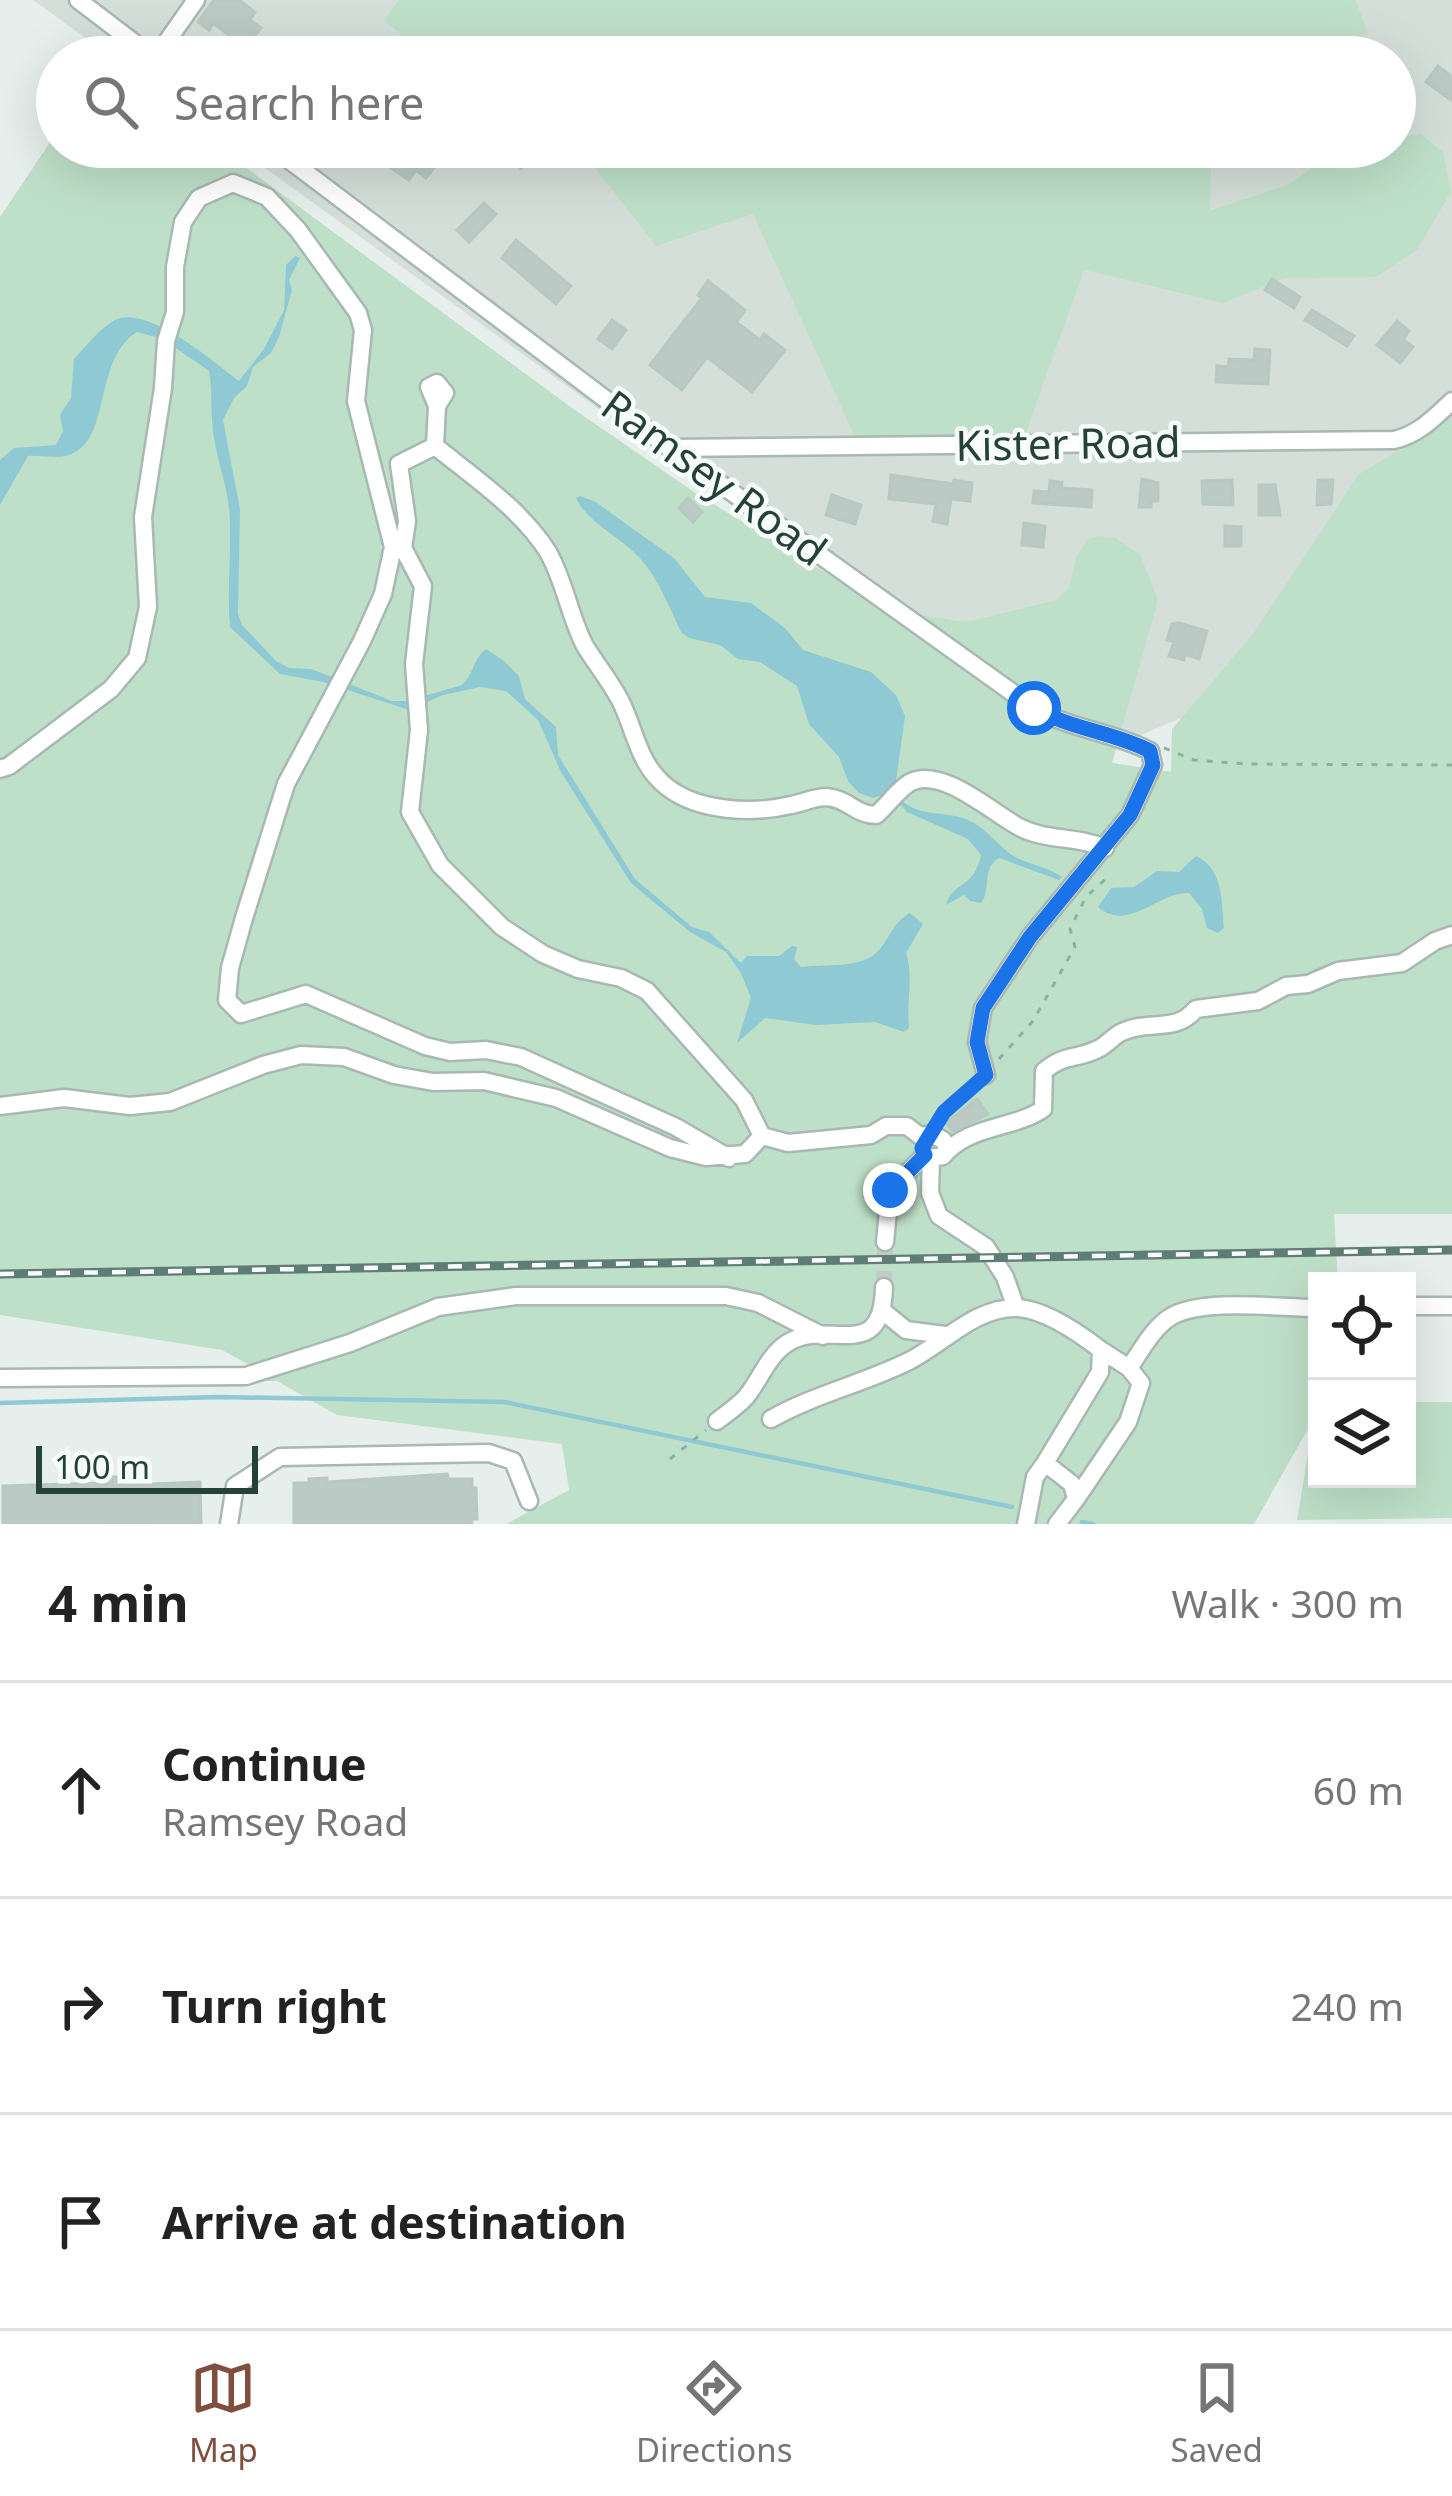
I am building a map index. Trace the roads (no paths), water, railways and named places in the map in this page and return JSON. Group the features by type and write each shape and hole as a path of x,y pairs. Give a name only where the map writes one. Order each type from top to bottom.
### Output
{"street":[{"path":"78,0 127,36"},
{"path":"170,36 196,0"},
{"name":"Ramsey Road","path":"300,168 670,448 1034,708 1055,720 1124,738 1150,751 1153,765 1130,815 1105,848"},
{"path":"0,769 111,689 137,658 148,607 143,518 164,388 166,341 175,312 175,267 183,222 199,198 233,183 268,197 298,230 358,314 363,330 356,401 393,547 383,594 362,641 286,784 239,935 227,1000 241,1014 307,994 425,1046 521,1057 676,1126 729,1158"},
{"name":"Kister Road","path":"670,448 1394,440 1406,438 1452,401"},
{"path":"434,446 437,406"},
{"path":"434,446 525,522 546,550 586,646 620,698 640,758 668,788 704,806 788,806 820,796 841,799 862,814 876,815 911,782 931,780 978,796 1021,828 1088,840 1105,848 1030,937 983,1008 977,1042 986,1075"},
{"path":"434,446 399,464 407,521 404,548 423,586 415,664 419,730 410,812 440,865 502,927 543,954 578,969 621,978 646,991 744,1100 762,1136"},
{"path":"1016,1308 1005,1277 986,1247 939,1216 930,1193 931,1158 944,1156 989,1128 1028,1119 1043,1108 1044,1071 1061,1056 1097,1050 1121,1032 1173,1026 1196,1009 1258,1001 1286,986 1308,984 1338,970 1402,963 1452,935"},
{"path":"0,1106 64,1098 130,1106 170,1102 301,1055 344,1057 394,1075 433,1082 484,1081 556,1098 670,1148 729,1158 745,1154 762,1136"},
{"path":"762,1136 788,1142 871,1135 886,1126 907,1126 920,1136 931,1134 943,1140 948,1150"},
{"path":"885,1242 890,1190 925,1155"},
{"path":"717,1421 744,1399 787,1343 862,1334 873,1328 884,1312 884,1287"},
{"path":"0,1378 246,1376 350,1343 438,1307 516,1295 727,1296 758,1303 823,1336"},
{"path":"1129,1368 1158,1328 1173,1316 1207,1305 1308,1308"},
{"path":"1416,1306 1452,1306"},
{"path":"772,1419 803,1401 845,1390 911,1360 945,1335 992,1313 1016,1308 1068,1328 1129,1368 1141,1383 1127,1422 1062,1522"},
{"path":"884,1312 906,1330 945,1335"},
{"path":"1026,1524 1035,1477 1100,1372 1101,1350"},
{"path":"229,1524 236,1486 280,1457 489,1453 513,1460 529,1501"},
{"path":"1045,1463 1072,1484 1076,1499"}],"water":[{"path":"295,256 300,258 289,280 292,290 279,337 271,353 253,367 247,386 234,398 223,420 240,509 238,614 242,625 276,661 289,668 311,669 392,701 462,685 486,649 519,676 525,699 556,727 558,755 635,879 692,927 709,932 741,963 747,956 779,956 792,946 797,947 794,959 801,967 852,963 878,951 910,913 923,924 906,953 909,1028 904,1032 875,1022 816,1025 765,1018 737,1043 751,998 741,973 726,952 690,932 631,883 561,772 538,720 506,691 480,687 443,695 409,710 323,682 280,674 230,627 229,510 213,432 209,371 163,339 137,332 123,344 86,443 69,455 28,456 0,505 0,460 14,448 56,445 63,431 60,415 71,398 74,359 104,328 128,317 162,327 239,381 264,349 284,310 286,265"},
{"path":"580,496 674,558 705,597 751,603 785,628 803,650 871,672 896,695 905,716 896,781 885,794 873,798 859,793 848,781 839,757 809,724 797,686 760,662 738,659 720,645 681,632 646,565 588,515 576,498"},
{"path":"903,802 918,810 966,819 1012,855 1062,877 1059,880 999,858 990,867 981,903 964,895 946,905 973,874 981,855 968,839 907,812"},
{"path":"1196,856 1212,869 1219,887 1224,928 1218,933 1207,928 1202,909 1189,893 1121,916 1098,907 1111,888 1134,887 1157,871 1179,872"}],"waterway":[{"path":"0,1403 219,1397 504,1402 1012,1507"},
{"path":"1082,1522 1093,1524"}],"tunnel":[{"path":"884,1287 885,1242"}],"railway":[{"path":"0,1274 1452,1250"}]}
